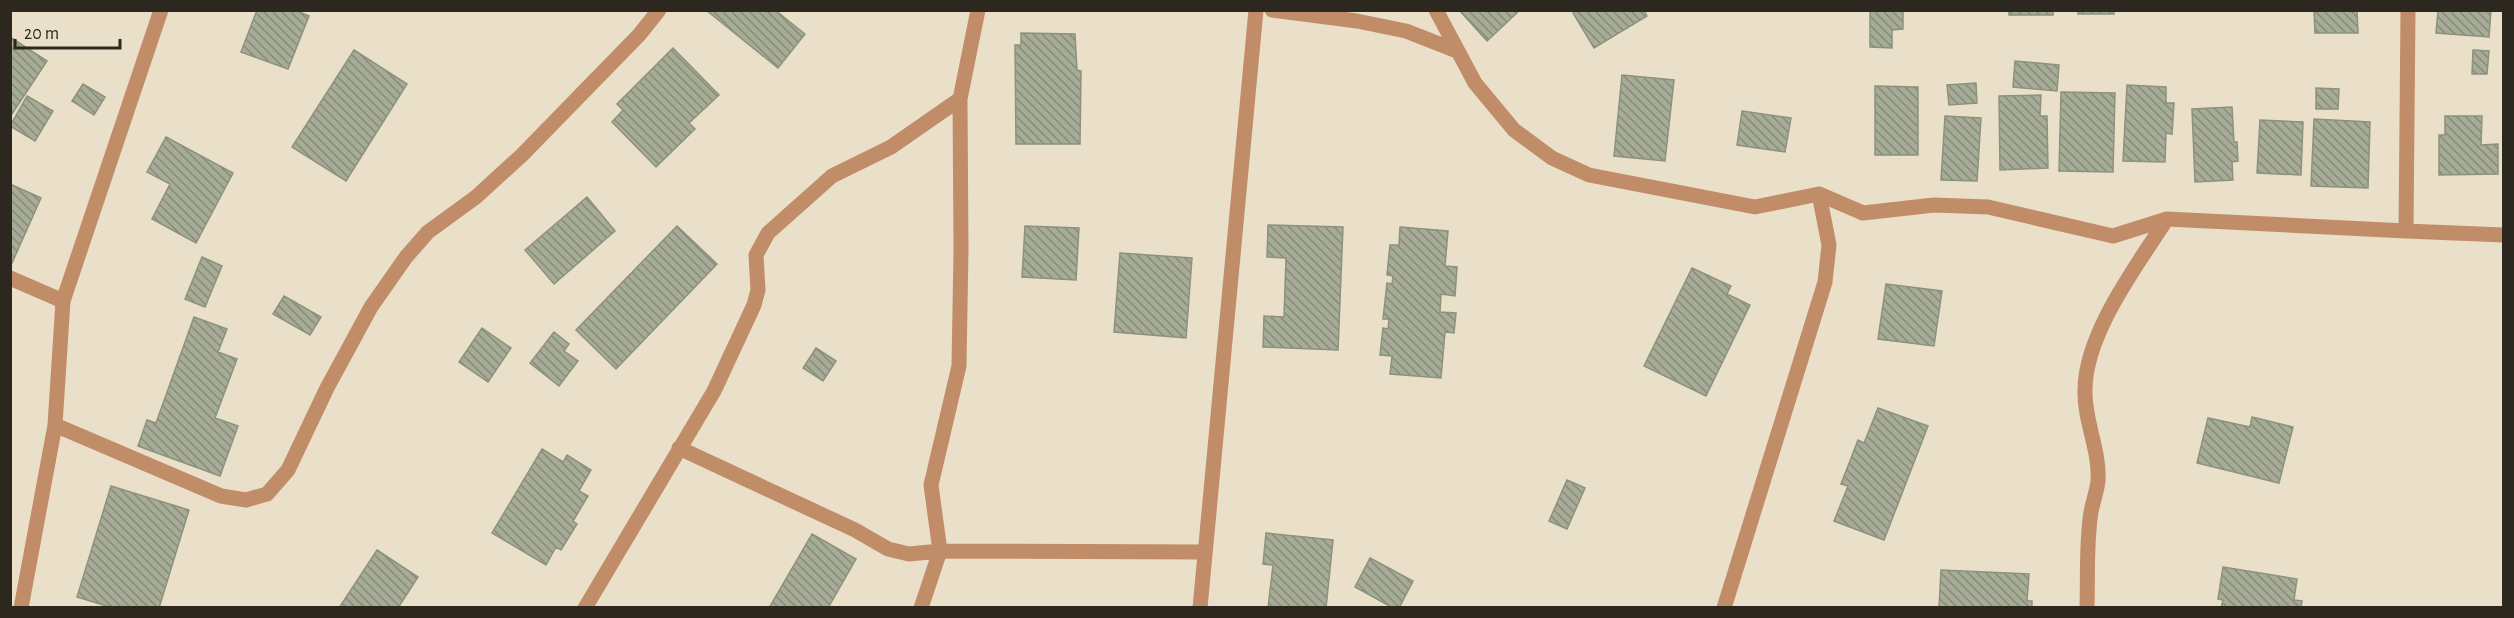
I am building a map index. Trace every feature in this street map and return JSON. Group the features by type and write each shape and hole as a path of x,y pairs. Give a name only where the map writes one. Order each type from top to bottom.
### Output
{"street":[{"path":"21,608 55,426 63,301 161,10"},
{"path":"55,426 221,496 246,500 267,494 288,470 327,388 371,307 406,257 428,232 476,197 522,155 639,34 659,10"},
{"path":"921,608 940,551 931,485 959,366 962,250 960,99 978,10"},
{"path":"1200,608 1256,10"},
{"path":"1272,10 1357,21 1406,31 1457,51"},
{"path":"1436,10 1475,83 1515,130 1552,158 1589,175 1755,207 1819,194 1863,213 1934,205 1988,207 2113,236 2167,219 2504,235"},
{"path":"2406,231 2408,10"},
{"path":"585,608 714,391 754,305 758,290 756,255 768,233 832,176 891,147 960,99"},
{"path":"1724,608 1825,282 1829,245 1819,194"},
{"path":"2087,608 2088,538 2098,482 2098,462 2084,391 2089,364 2116,299 2167,219"},
{"path":"10,278 63,301"},
{"path":"679,448 855,530 888,549 909,554 940,551 1205,552"}],"building":[{"path":"257,10 294,10 309,16 288,69 241,52"},
{"path":"706,10 775,10 805,34 778,68"},
{"path":"1459,10 1520,10 1487,41"},
{"path":"1577,10 1644,10 1647,16 1594,48 1573,13"},
{"path":"1870,10 1903,10 1903,29 1892,30 1892,48 1870,47"},
{"path":"2009,10 2053,10 2053,15 2009,15"},
{"path":"2078,10 2114,10 2114,14 2078,14"},
{"path":"2314,10 2357,10 2358,33 2315,33"},
{"path":"2438,10 2491,10 2489,37 2436,33"},
{"path":"1021,33 1075,34 1077,70 1081,71 1080,144 1016,144 1015,45 1021,45"},
{"path":"10,37 47,61 10,117"},
{"path":"673,48 719,95 689,123 695,129 656,167 612,122 623,110 617,104"},
{"path":"354,50 407,84 346,181 292,147"},
{"path":"2473,50 2489,51 2487,74 2472,74"},
{"path":"2015,61 2059,65 2057,91 2013,87"},
{"path":"1622,75 1674,80 1665,161 1614,156"},
{"path":"1976,83 1977,103 1949,105 1947,85"},
{"path":"83,84 105,97 94,115 72,101"},
{"path":"2127,85 2166,87 2166,103 2174,103 2172,134 2166,133 2165,162 2123,161"},
{"path":"1875,86 1918,87 1918,155 1875,155"},
{"path":"2316,88 2339,89 2338,109 2316,109"},
{"path":"2061,92 2115,93 2113,172 2059,171"},
{"path":"2041,95 2040,116 2047,116 2048,168 2000,170 1999,96"},
{"path":"27,96 53,111 35,141 10,126"},
{"path":"2232,107 2234,142 2237,142 2238,161 2232,162 2233,180 2195,182 2192,109"},
{"path":"1742,111 1791,118 1785,152 1737,145"},
{"path":"1945,116 1981,118 1977,181 1941,180"},
{"path":"2445,116 2482,116 2481,145 2498,144 2498,174 2439,175 2439,135 2445,135"},
{"path":"2314,119 2370,122 2368,188 2311,186"},
{"path":"2260,120 2303,122 2301,175 2257,173"},
{"path":"166,137 233,173 196,243 152,219 170,184 147,172"},
{"path":"10,184 41,198 12,263 10,263"},
{"path":"587,197 615,231 554,284 525,250"},
{"path":"1268,225 1343,227 1338,350 1263,347 1264,316 1284,317 1286,258 1267,257"},
{"path":"677,226 717,264 616,369 576,330"},
{"path":"1025,226 1079,228 1076,280 1022,277"},
{"path":"1400,227 1448,231 1445,266 1457,267 1455,296 1441,294 1440,312 1456,313 1454,333 1445,332 1441,378 1390,374 1392,356 1380,355 1383,328 1388,329 1389,319 1383,319 1387,283 1392,284 1393,276 1387,275 1390,245 1399,245"},
{"path":"1120,253 1192,258 1186,338 1114,332"},
{"path":"202,257 222,266 205,307 185,299"},
{"path":"1692,268 1731,286 1727,294 1750,305 1706,396 1644,366"},
{"path":"1886,284 1942,291 1934,346 1878,339"},
{"path":"284,296 321,317 310,335 273,314"},
{"path":"194,317 227,329 218,352 237,359 215,418 238,426 220,476 138,446 147,420 156,423"},
{"path":"482,328 511,348 488,382 459,362"},
{"path":"554,332 569,344 564,351 578,361 559,386 530,363"},
{"path":"816,348 836,361 823,381 803,368"},
{"path":"1878,408 1928,426 1884,540 1834,521 1848,486 1841,484 1858,440 1864,443"},
{"path":"2252,417 2293,427 2279,483 2197,463 2208,418 2250,427"},
{"path":"542,449 563,462 567,455 591,470 579,491 588,496 573,521 577,524 561,550 556,547 546,565 492,533"},
{"path":"1567,480 1585,488 1567,529 1549,521"},
{"path":"111,486 189,510 159,608 113,608 77,597"},
{"path":"1266,533 1333,540 1326,608 1268,608 1273,565 1263,564"},
{"path":"812,534 856,559 828,608 769,608"},
{"path":"377,550 418,577 398,608 339,608"},
{"path":"1370,558 1413,581 1399,608 1393,608 1355,587"},
{"path":"2223,567 2297,579 2294,600 2302,601 2301,608 2221,608 2223,600 2218,599"},
{"path":"1941,570 2029,574 2027,601 2032,601 2032,608 1939,608"}]}
